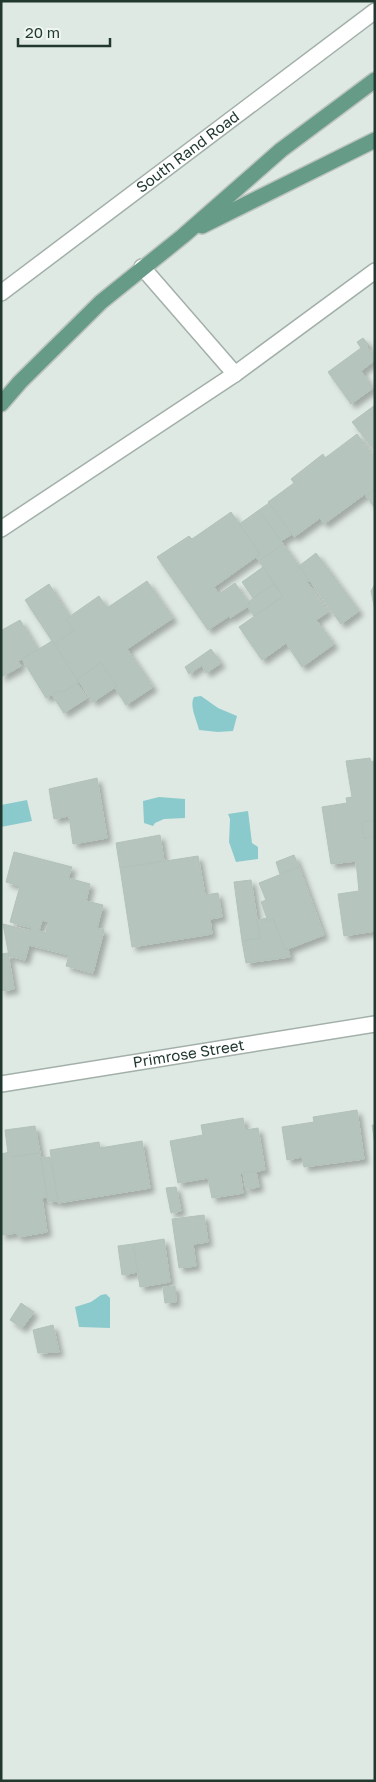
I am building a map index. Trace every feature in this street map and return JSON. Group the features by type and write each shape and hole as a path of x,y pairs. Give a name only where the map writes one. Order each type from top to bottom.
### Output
{"main road":[{"path":"1,404 20,382 100,302 183,236 281,150 375,80"},
{"path":"183,236 375,140"}],"street":[{"name":"South Rand Road","path":"1,293 375,11"},
{"path":"142,267 235,374"},
{"path":"1,529 235,374 375,271"},
{"name":"Primrose Street","path":"1,1084 375,1024"}],"water":[{"path":"201,696 218,708 237,716 233,731 199,730 192,705 194,697"},
{"path":"159,797 185,799 185,818 164,819 153,826 144,823 143,801"},
{"path":"27,800 32,821 1,827 1,805"},
{"path":"248,811 252,843 258,847 258,859 236,862 229,842 230,819 228,814"},
{"path":"106,1294 110,1298 110,1328 79,1327 75,1307 91,1302"}],"building":[{"path":"363,338 369,345 367,347 375,357 375,360 361,371 373,388 351,404 328,372 361,348 357,342"},
{"path":"375,405 375,451 352,422"},
{"path":"357,434 375,458 375,489 366,496 365,494 324,524 320,518 294,537 268,502 294,483 291,479 323,454 325,458"},
{"path":"375,489 375,508 366,496"},
{"path":"269,503 292,534 281,541 259,510"},
{"path":"259,510 283,544 259,561 256,557 260,554 238,525"},
{"path":"231,512 260,554 214,587 219,594 235,583 250,605 208,630 157,557 189,536 192,539"},
{"path":"283,544 310,581 307,582 328,612 316,620 334,644 302,667 286,643 262,660 239,627 283,596 259,561"},
{"path":"316,553 359,611 341,624 299,566"},
{"path":"263,567 274,584 253,598 242,582"},
{"path":"147,581 173,618 127,649 153,687 126,705 115,688 117,686 101,663 77,679 54,644 74,630 66,619 99,596 107,608"},
{"path":"49,584 70,617 66,619 74,630 54,644 25,600"},
{"path":"274,584 283,596 254,616 248,607 250,605 248,602"},
{"path":"375,584 375,610 371,591"},
{"path":"20,620 38,650 18,661 21,666 1,677 1,629"},
{"path":"52,641 79,682 62,693 60,690 46,698 22,659"},
{"path":"211,649 221,663 206,673 202,665 189,674 185,667"},
{"path":"101,663 117,686 93,702 77,679"},
{"path":"77,683 87,698 64,713 52,695 60,690 62,693"},
{"path":"370,758 371,762 375,761 375,820 362,822 364,838 375,836 375,931 344,936 338,894 359,891 356,861 331,864 322,807 347,803 346,798 352,797 346,761"},
{"path":"97,778 107,838 73,844 69,816 54,819 49,789"},
{"path":"375,820 375,836 364,838 362,822"},
{"path":"160,835 164,861 120,868 116,843"},
{"path":"14,852 72,867 68,878 90,884 86,901 103,905 97,928 104,930 93,973 66,966 69,955 29,945 25,960 9,956 3,924 31,931 32,928 10,922 20,886 6,882","holes":["42,920 48,922 46,933 39,931"]},
{"path":"294,855 299,867 280,874 276,862"},
{"path":"198,856 205,895 218,893 222,917 210,919 212,934 132,947 120,868"},
{"path":"299,867 324,935 285,950 273,919 268,921 261,902 266,900 259,883"},
{"path":"251,880 260,938 242,941 234,882"},
{"path":"267,918 268,921 273,919 285,950 288,949 290,957 246,963 242,941 260,938 257,920"},
{"path":"8,953 14,989 1,991 1,954"},
{"path":"357,1110 364,1159 304,1167 302,1157 287,1160 282,1127 314,1122 313,1117"},
{"path":"243,1118 245,1130 258,1128 265,1170 240,1173 243,1193 212,1198 208,1178 178,1183 170,1141 203,1135 201,1125"},
{"path":"372,1125 375,1125 375,1144"},
{"path":"35,1126 40,1153 11,1157 10,1152 8,1153 5,1130"},
{"path":"142,1141 150,1188 58,1203 50,1150 99,1142 100,1148"},
{"path":"10,1152 11,1157 40,1153 47,1197 42,1198 47,1232 18,1237 17,1233 1,1235 1,1154"},
{"path":"50,1157 58,1201 48,1202 41,1158"},
{"path":"256,1171 259,1187 246,1189 243,1173"},
{"path":"176,1187 181,1211 171,1213 166,1188"},
{"path":"204,1215 208,1242 193,1244 196,1266 179,1268 172,1219"},
{"path":"164,1239 170,1282 140,1287 133,1244"},
{"path":"133,1244 138,1272 122,1275 118,1246"},
{"path":"175,1286 176,1302 165,1303 163,1287"},
{"path":"21,1303 34,1312 22,1328 10,1320"},
{"path":"53,1325 59,1352 38,1353 33,1330"}]}
